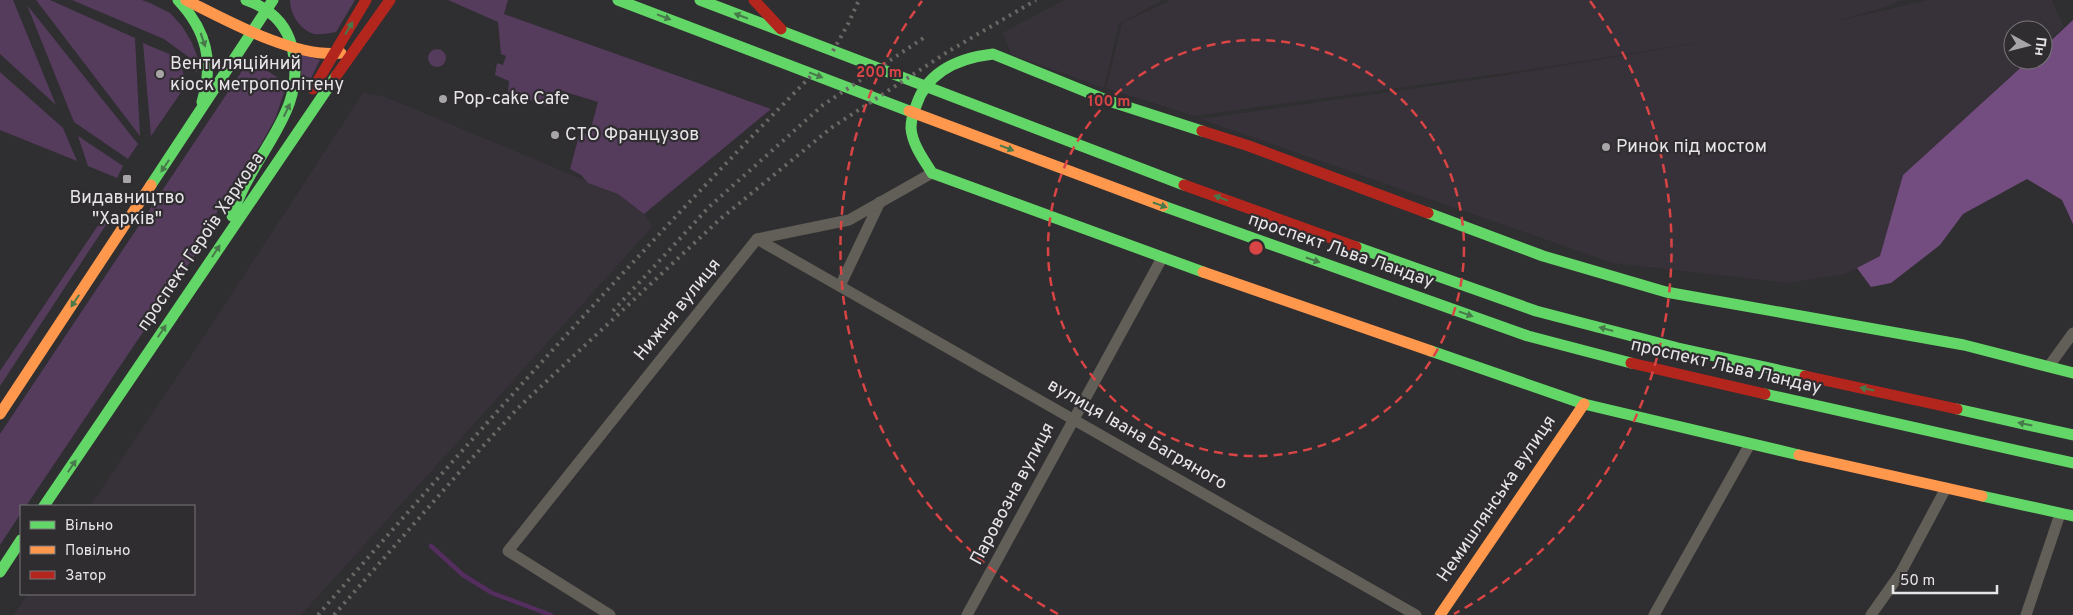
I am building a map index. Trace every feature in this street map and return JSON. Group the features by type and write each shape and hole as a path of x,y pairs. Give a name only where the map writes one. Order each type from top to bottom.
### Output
{"main road":[{"path":"178,0 195,19 208,57 206,90 192,126"},
{"path":"186,0 314,53 332,56 345,52 360,41"},
{"path":"191,0 255,29"},
{"path":"229,232 241,189 290,103 295,80 292,43 282,23 270,4 246,0"},
{"path":"229,232 247,192 314,88 366,0"},
{"name":"проспект Героїв Харкова","path":"45,505 229,232 390,0"},
{"name":"проспект Льва Ландау","path":"618,0 1120,192 1528,336 1671,373 2073,463"},
{"name":"проспект Льва Ландау","path":"700,0 1126,164 1536,311 1678,348 2073,435"},
{"path":"754,0 783,32"},
{"path":"0,414 192,126 270,4"},
{"path":"292,43 324,49 339,45"},
{"path":"2073,373 1964,345 1666,292 1543,256 1250,146 1109,101 993,54 974,56 947,66 931,80 918,99 912,118 911,130 920,155 932,173 1162,258 1584,404 1750,444 2073,516"},
{"name":"Немишлянська вулиця","path":"1440,615 1584,404"},
{"path":"0,572 20,542"}],"street":[{"path":"757,239 848,220 932,173"},
{"path":"840,286 880,202"},
{"name":"вулиця Івана Багряного","path":"757,239 1416,615"},
{"name":"Нижня вулиця","path":"610,615 508,551 757,239"},
{"name":"Паровозна вулиця","path":"967,615 1162,258"},
{"path":"2049,366 2073,333"},
{"path":"1654,615 1750,444"},
{"path":"1871,615 1900,574 1946,488"},
{"path":"2026,615 2060,514"}],"shaded area":[{"path":"0,0 13,0 56,105 0,54"},
{"path":"36,0 50,0 135,38 140,136"},
{"path":"72,0 142,0 170,13 182,26 192,43 200,64 196,73 190,58 164,39"},
{"path":"290,0 355,0 336,32 314,34 302,27 293,15"},
{"path":"448,0 508,0 504,14 771,109 644,214 618,194 588,183 581,175 570,169 580,132 589,135 598,102 559,90 546,106 508,92 509,81 495,75 497,63 503,65 506,56 501,54 498,22"},
{"path":"1064,0 1163,0 1119,24 1104,88 1012,55 1002,33"},
{"name":"Ринок під мостом","path":"1171,0 1901,0 1890,6 1829,23 1928,0 2052,0 2064,27 2053,37 2053,20 2003,20 2003,70 2017,70 1903,175 1880,257 1845,274 1788,283 1613,263 1200,119 1501,76 1710,41 1506,73 1194,116 1106,88 1122,23"},
{"path":"27,5 138,144 128,159 74,122"},
{"path":"2073,20 2073,224 2062,200 2027,179 1963,214 1940,245 1891,283 1871,287 1857,268 1880,256 1903,175 2018,70 2053,70 2053,39"},
{"path":"143,43 174,56 181,65 184,76 184,88 151,136"},
{"path":"437,49 443,52 446,58 443,64 437,67 431,64 428,58 431,52"},
{"path":"302,54 320,60 311,78 301,76"},
{"path":"250,59 287,84 275,119 261,144 220,203 211,231 27,505 20,505 20,515 0,545 0,434"},
{"path":"0,72 63,128 77,161 0,130"},
{"path":"363,93 383,96 618,194 644,214 653,226 301,615 13,615 27,595 195,595 195,505 91,505 197,347"},
{"path":"78,136 123,166 117,178 88,166"},
{"path":"101,221 108,222 0,386 0,371"}],"waterway":[{"path":"431,546 463,575 492,593 551,615"}],"railway":[{"path":"833,51 859,0"},
{"path":"334,615 518,408 719,220 831,128 949,51 1036,0"},
{"path":"613,311 709,207 823,105 925,37"},
{"path":"318,615 561,340 813,74"}],"traffic: fast":[{"path":"178,0 196,23 202,35 207,60 206,87 202,102"},
{"path":"232,216 245,184 285,114 291,99 294,82 295,65 292,47 286,31 269,12 246,0"},
{"path":"151,185 273,0"},
{"path":"618,0 909,111"},
{"path":"700,0 1184,185"},
{"path":"1202,131 1109,101 993,54 957,63 936,75 921,94 911,123 916,146 932,173 1203,272"},
{"path":"45,505 336,76"},
{"path":"1163,206 1528,336 1631,363"},
{"path":"1428,213 1543,256 1666,292 1964,345 2073,373"},
{"path":"1356,247 1536,311 1678,348 1805,376"},
{"path":"1431,351 1584,404 1799,455"},
{"path":"1765,394 2073,463"},
{"path":"1957,409 2073,435"},
{"path":"1982,496 2073,516"},
{"path":"0,572 20,542"}],"traffic: slow":[{"path":"186,0 241,27 283,44 303,50 341,53"},
{"path":"909,111 1163,206"},
{"path":"0,414 151,185"},
{"path":"1203,272 1431,351"},
{"path":"1440,615 1584,404"},
{"path":"1799,455 1982,496"}],"traffic: jam":[{"path":"313,89 366,0"},
{"path":"336,76 390,0"},
{"path":"754,0 781,29"},
{"path":"1202,131 1249,146 1428,213"},
{"path":"1184,185 1356,247"},
{"path":"1631,363 1765,394"},
{"path":"1805,376 1957,409"}],"place":[{"name":"Вентиляційний кіоск метрополітену","path":"160,74"},
{"name":"Pop-cake Cafe","path":"443,99"},
{"name":"СТО Французов","path":"555,135"},
{"name":"Ринок під мостом","path":"1606,147"},
{"name":"Видавництво \"Харків\"","path":"127,179"}]}
